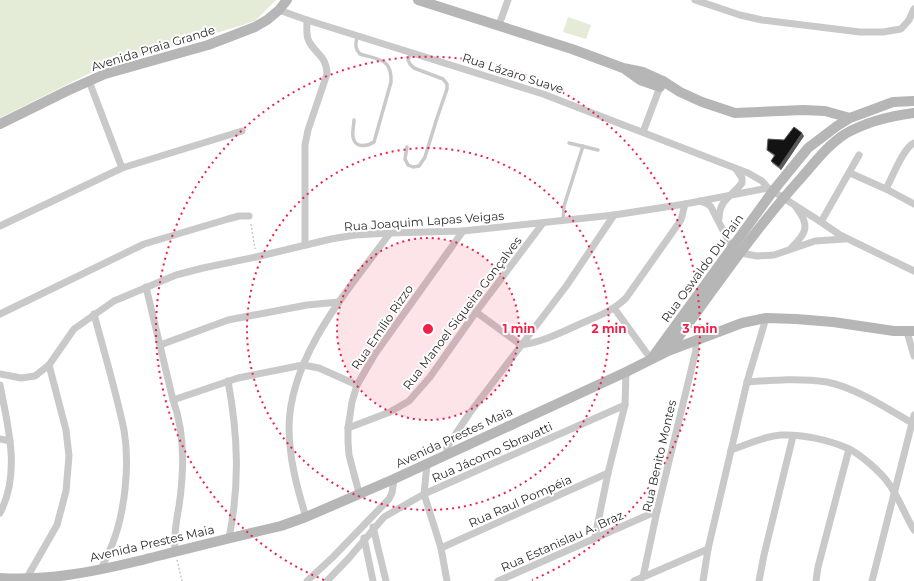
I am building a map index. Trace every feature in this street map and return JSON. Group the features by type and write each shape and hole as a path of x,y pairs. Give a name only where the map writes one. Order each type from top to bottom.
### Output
{"main road":[{"name":"Avenida Praia Grande","path":"0,124 68,90 105,74 201,47 255,27 280,10 287,0"},
{"path":"418,0 572,49 623,68 643,72 662,84 735,113 825,111 850,118"},
{"name":"Rua Oswaldo Du Pain","path":"668,351 736,250 771,190 808,148 850,118 893,102 914,101"},
{"name":"Rua Oswaldo Du Pain","path":"651,359 736,250 823,152 844,135 869,123 914,113"},
{"name":"Avenida Prestes Maia","path":"2,579 25,581 42,580 101,570 281,526 306,517 394,479 626,372 668,351 742,323 766,318 815,320 911,331"}],"street":[{"path":"499,25 508,0"},
{"path":"695,0 740,15 762,20 860,32 883,32 901,29 909,20 914,9"},
{"name":"Rua Lázaro Suave","path":"280,10 357,36 543,94 735,168 754,176 771,190 784,197 840,235 914,271"},
{"path":"305,245 305,145 308,130 327,74 327,66 320,54 308,40 307,20"},
{"path":"89,81 122,168"},
{"path":"643,132 662,84"},
{"path":"0,226 122,168 242,131"},
{"path":"886,189 906,150 912,143 914,143"},
{"path":"821,222 859,155"},
{"path":"720,222 720,211 722,205 729,195 738,189 742,184 742,178 735,168"},
{"path":"850,173 886,189 914,204"},
{"name":"Rua Joaquim Lapas Veigas","path":"0,374 21,378 36,376 49,365 74,329 94,314 114,300 176,275 355,235 463,231 563,221 614,215 729,195 771,190"},
{"path":"700,201 711,207 736,250 757,256 770,256 815,241 848,238"},
{"path":"476,312 521,345 548,339 605,313 626,298 681,220 684,204"},
{"path":"789,250 803,237 806,227 801,214 794,204"},
{"path":"446,454 447,447 454,435 567,285 614,215"},
{"path":"0,314 144,244 221,220 239,216 249,216"},
{"name":"Rua Manoel Siqueira Gonçalves","path":"348,428 390,412 409,401 430,377 476,312 543,223"},
{"name":"Rua Emílio Rizzo","path":"359,493 349,455 348,428 352,402 357,385 375,354 463,231"},
{"path":"306,517 292,467 289,427 293,396 303,365 323,328 339,302 390,233"},
{"path":"146,287 180,428 182,465 179,508 174,538 175,552"},
{"path":"160,345 228,320 307,305 339,302"},
{"path":"614,308 651,359"},
{"path":"94,314 124,431 126,457 126,480 119,520 112,544 101,570"},
{"path":"703,581 708,549 747,382 766,318"},
{"path":"911,331 914,356"},
{"name":"Rua Benito Montes","path":"643,577 657,511 696,350 694,340"},
{"path":"25,581 57,525 66,491 69,456 66,430 49,365"},
{"path":"173,400 228,381 303,365 319,368 357,385"},
{"path":"595,538 608,473 625,405 626,372"},
{"path":"747,382 778,380 828,382 849,389 912,423"},
{"path":"228,381 236,431 237,457 236,498 229,538"},
{"path":"0,385 12,455 6,496 0,513"},
{"name":"Rua Jácomo Sbravatti","path":"327,581 384,517 392,511 424,494 625,405"},
{"path":"872,581 914,415"},
{"path":"731,450 780,435 823,440 849,449 882,476 894,491 914,530"},
{"path":"759,581 793,436"},
{"path":"0,439 10,441"},
{"path":"816,581 818,567 849,449"},
{"path":"427,464 424,494 440,548 447,581"},
{"name":"Rua Raul Pompéia","path":"440,548 608,473"},
{"path":"307,581 333,558 389,499 392,493 394,479"},
{"name":"Rua Estanislau A. Braz","path":"498,581 657,511"},
{"path":"372,517 386,581"},
{"path":"362,528 373,581"},
{"path":"634,581 708,549"}],"lane":[{"path":"354,120 352,135 354,141 363,146 374,142 390,82 391,72 388,65 383,61 360,54 357,51 355,47 357,36"},
{"path":"407,148 405,158 408,165 413,167 419,166 425,157 447,89 447,84 443,79 414,68 410,64 408,60 411,52"},
{"path":"569,142 598,150"},
{"path":"563,221 564,206 583,146"}],"path":[{"path":"249,216 256,257"},
{"path":"175,552 182,581"}],"green space":[{"path":"0,0 276,0 255,21 94,71 0,118"},
{"path":"568,17 591,25 586,39 563,32"}],"building":[{"path":"794,127 802,133 779,167 771,161 775,155 767,150 768,139 784,140"}]}
